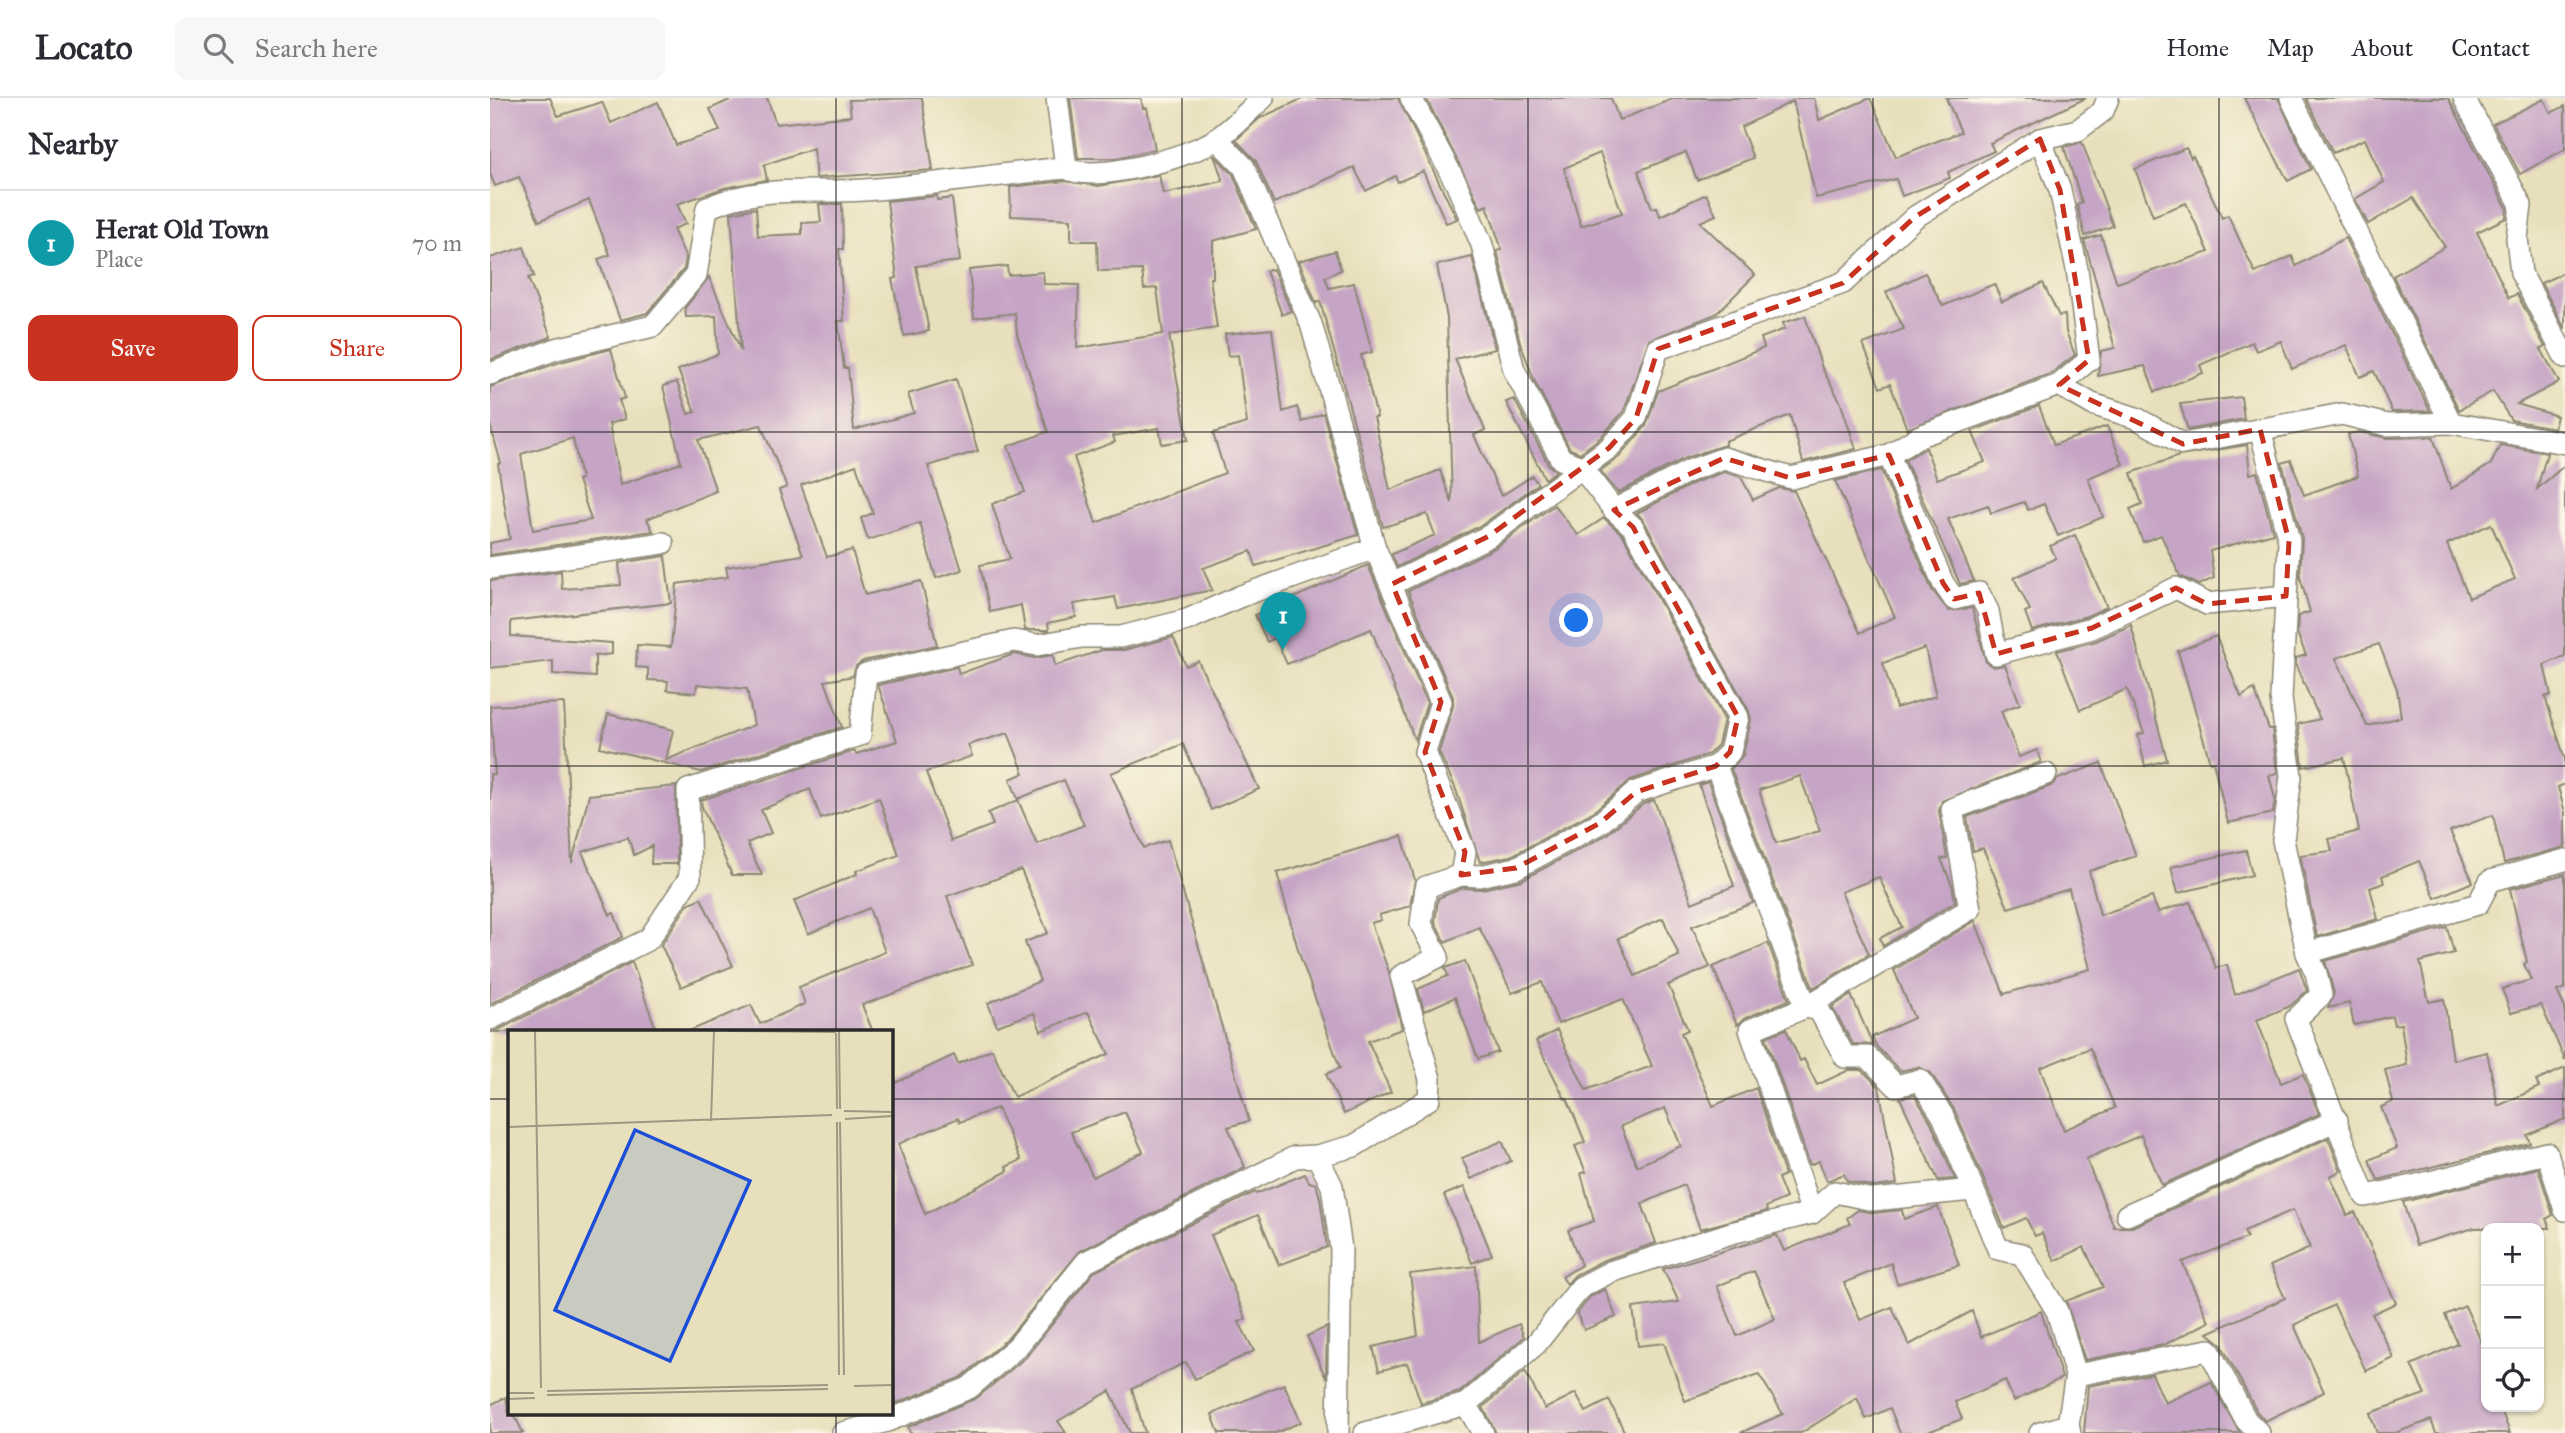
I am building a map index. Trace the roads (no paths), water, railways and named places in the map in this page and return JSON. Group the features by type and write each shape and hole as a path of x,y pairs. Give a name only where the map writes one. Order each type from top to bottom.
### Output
{"street":[{"path":"1057,98 1066,168"},
{"path":"490,374 556,349 653,326 696,275 707,208 724,201 794,189 863,190 1066,168 1077,175 1146,166 1186,155 1217,139 1263,98"},
{"path":"892,1415 969,1388 1017,1347 1086,1262 1294,1157 1317,1156 1354,1146 1429,1099 1430,1079 1401,976 1438,957 1421,924 1426,887 1461,875 1480,876 1516,868 1600,823 1636,792 1716,766 1730,752 1738,717 1633,527 1614,510 1581,467 1561,459 1514,370 1482,245 1457,185 1411,98"},
{"path":"1392,584 1489,536 1609,448 1636,418 1658,349 1843,283 1915,217 2039,139 2078,130 2103,111 2108,98"},
{"path":"2291,98 2451,423"},
{"path":"2464,98 2521,205 2517,238 2521,273 2565,357"},
{"path":"1217,139 1244,167 1311,324 1375,548 1441,702 1425,752 1465,852 1461,875"},
{"path":"1614,510 1691,470 1724,458 1791,478 1889,455 1920,436 2059,385 2089,360 2077,269 2060,190 2039,139"},
{"path":"2059,385 2092,404 2136,418 2183,444 2342,414 2386,425 2451,423 2565,443"},
{"path":"2260,429 2289,541 2281,698 2291,776 2283,840 2306,953 2316,973 2322,995 2296,1019 2365,1196 2417,1187 2482,1167 2547,1153 2565,1210"},
{"path":"1889,455 1943,583 1954,599 1979,593 1988,611 1996,654 2091,628 2176,588 2207,604 2286,596"},
{"path":"490,568 663,543"},
{"path":"490,1019 649,939 690,877 688,790 860,735 866,674 1014,641 1037,645 1082,637 1121,637 1187,620 1241,596 1375,548"},
{"path":"1716,766 1806,1007"},
{"path":"1812,1213 1749,1030 1806,1007 1970,909 1952,809 2046,774"},
{"path":"2306,953 2459,911 2478,904 2490,881 2565,860"},
{"path":"1806,1007 1819,1010 1845,1057 1868,1056 1896,1086 1920,1080 1942,1116 1998,1249 2022,1254 2057,1311 2076,1375 2069,1429 2040,1433"},
{"path":"2127,1215 2337,1121"},
{"path":"1317,1156 1332,1186 1341,1249 1339,1433"},
{"path":"1365,1433 1466,1404 1536,1344 1581,1287 1610,1272 1719,1237 1812,1213 1835,1192 1873,1200 1972,1190"},
{"path":"2076,1375 2209,1350 2246,1420 2259,1433"},
{"path":"1466,1404 1483,1433"},
{"path":"844,1433 885,1417"}],"place":[{"name":"Herat Old Town","path":"1283,650"}]}
